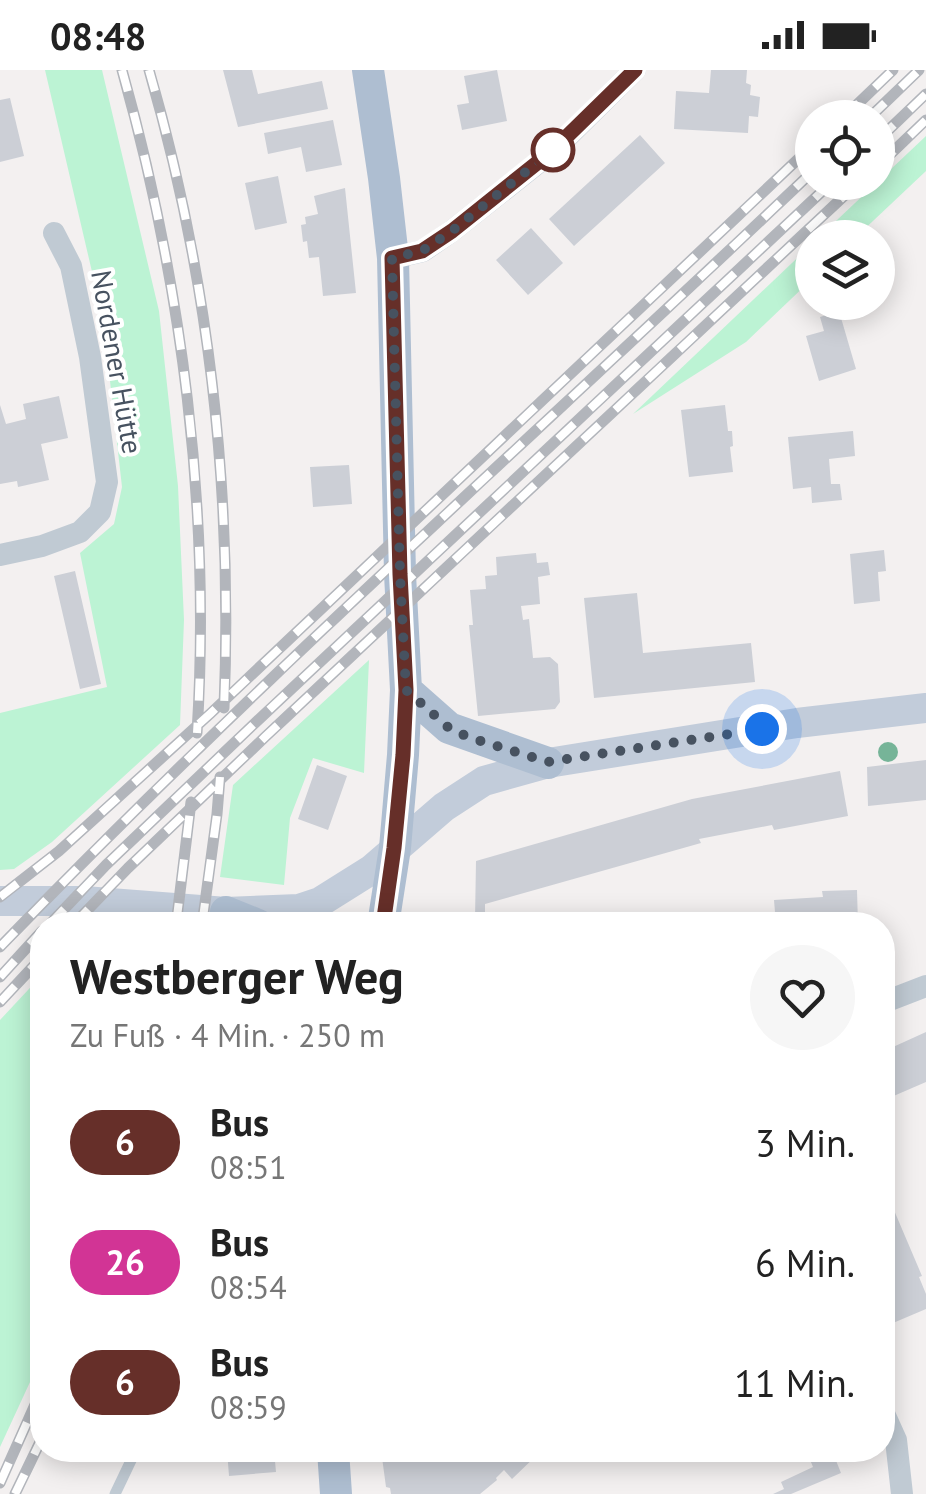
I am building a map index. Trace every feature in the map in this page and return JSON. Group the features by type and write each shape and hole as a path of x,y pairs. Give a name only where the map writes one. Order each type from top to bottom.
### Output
{"main road":[{"path":"368,70 392,258 406,690 403,755 385,912"},
{"path":"406,690 449,728 548,762"},
{"path":"272,912 312,905 371,870 444,807 484,781 548,762 926,708"},
{"path":"0,901 84,901 174,912"},
{"path":"335,1462 336,1494"}],"street":[{"path":"392,258 422,251 452,231 552,151 635,70"},
{"name":"Nordener Hütte","path":"0,556 80,532 100,512 107,482 90,358 70,266 54,233"},
{"path":"895,998 926,986"},
{"path":"895,1438 902,1494"}],"lane":[{"path":"115,1494 130,1462"}],"green space":[{"path":"45,70 102,70 159,311 178,486 184,620 180,725 52,842 14,869 0,870 0,713 107,687 80,553 114,524 122,487 103,319"},
{"path":"926,136 926,171 874,220 837,220 858,200 895,200 895,165"},
{"path":"795,260 795,295 746,342 633,414"},
{"path":"369,660 364,773 313,758 290,818 284,885 220,877 233,785"},
{"path":"30,988 30,1382 0,1447 0,1020"}],"building":[{"path":"223,70 252,70 258,94 322,81 328,109 238,127"},
{"path":"497,70 507,121 462,130 457,105 469,103 464,76"},
{"path":"711,70 747,70 750,95 760,97 758,117 749,116 748,133 674,129 676,91 709,93"},
{"path":"10,98 24,156 0,162 0,100"},
{"path":"333,120 342,165 306,172 301,147 268,154 264,133"},
{"path":"640,135 665,163 574,246 549,219"},
{"path":"278,176 287,223 255,230 245,183"},
{"path":"345,188 356,293 323,296 319,257 309,258 301,225 306,224 305,217 318,214 314,196"},
{"path":"531,228 563,263 528,295 496,260"},
{"path":"821,320 842,320 856,369 819,381 806,336 824,331"},
{"path":"59,396 68,438 41,444 49,480 18,487 17,481 0,484 0,405 6,424 26,419 23,404"},
{"path":"725,405 728,431 732,431 733,472 689,477 681,410"},
{"path":"853,431 855,456 829,459 831,484 840,484 842,500 812,503 811,487 793,489 788,437"},
{"path":"349,465 352,504 313,507 310,467"},
{"path":"884,550 886,571 878,572 880,601 854,604 850,554"},
{"path":"536,553 537,563 548,562 550,575 538,577 540,604 521,606 523,620 529,619 533,658 550,657 558,664 560,702 555,709 478,716 469,625 473,625 470,590 486,589 485,576 497,575 496,557"},
{"path":"75,571 101,684 80,689 54,576"},
{"path":"637,593 643,653 751,643 755,682 594,698 584,598"},
{"path":"926,760 926,800 868,806 867,767"},
{"path":"317,765 347,776 328,830 298,819"},
{"path":"840,771 848,816 699,839 701,843 485,904 485,912 475,912 476,861 692,799"},
{"path":"857,890 858,912 775,912 774,900 823,897 822,891"},
{"path":"926,1032 926,1082 895,1095 895,1046"},
{"path":"895,1213 922,1276 919,1277 926,1294 926,1309 895,1322"},
{"path":"228,1462 275,1462 276,1472 229,1476"},
{"path":"383,1462 530,1462 512,1479 504,1470 480,1494 391,1494 386,1487"},
{"path":"811,1462 837,1462 841,1473 791,1494 773,1494 784,1489 781,1482 813,1467"}],"railway":[{"path":"122,70 161,233 187,398 200,565 197,733"},
{"path":"149,70 187,227 212,386 225,546 224,708"},
{"path":"862,100 893,70"},
{"path":"888,100 919,70"},
{"path":"895,124 926,94"},
{"path":"895,150 926,120"},
{"path":"0,897 59,851 211,713 795,162"},
{"path":"34,912 198,749 795,188"},
{"path":"61,912 254,724 813,200"},
{"path":"86,912 265,737 840,200"},
{"path":"204,912 220,777"},
{"path":"178,912 191,802"},
{"path":"0,947 30,916"},
{"path":"0,977 30,944"},
{"path":"0,1002 30,970"},
{"path":"0,1483 30,1416"},
{"path":"15,1494 30,1462"}],"bus line":[{"name":"6","path":"385,912 403,755 406,690 392,258 422,251 452,231 552,151 635,70"}],"route":[{"path":"553,150 452,231 422,251 392,258 406,690 449,728 548,762 762,729"}]}
